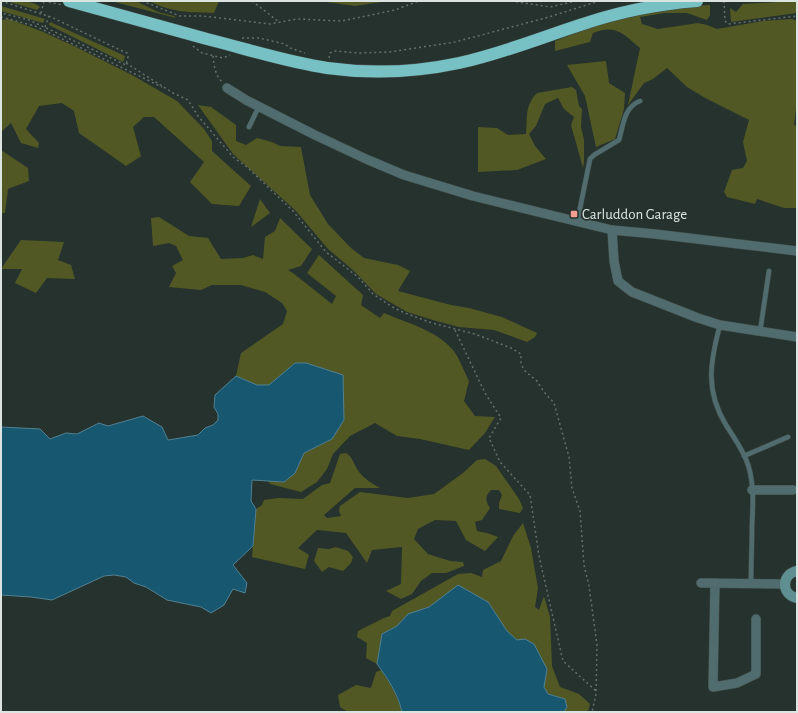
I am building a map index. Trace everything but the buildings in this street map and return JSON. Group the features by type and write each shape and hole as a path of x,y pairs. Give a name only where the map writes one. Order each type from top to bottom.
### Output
{"highway":[{"path":"69,1 275,57 327,68 397,71 459,63 493,55 580,24 628,11 672,3 697,1"}],"street":[{"path":"227,88 259,106 360,156 404,175 473,196 612,230 797,251"},
{"path":"612,230 614,261 618,281 625,288 658,303 720,325 797,337"},
{"path":"752,490 793,490"},
{"path":"797,571 789,574 784,584 786,592 797,598"},
{"path":"701,583 784,584"},
{"path":"715,583 712,687 737,683 756,674 756,619"}],"lane":[{"path":"576,222 590,159 619,140 628,110 633,103 640,101"},
{"path":"249,127 259,106"},
{"path":"760,332 768,271"},
{"path":"720,325 713,349 710,373 711,389 716,406 749,467 752,490 751,583"},
{"path":"744,456 788,437"}],"path":[{"path":"1,1 49,16 126,53 128,57 126,63"},
{"path":"41,14 44,1"},
{"path":"142,1 180,16 203,16 270,24 297,18 342,21 395,10 419,1"},
{"path":"252,1 279,22"},
{"path":"511,1 550,7 576,1"},
{"path":"329,59 330,53 334,51 359,53 389,52 455,42 549,17 600,1"},
{"path":"724,1 725,21 728,24 797,16"},
{"path":"1,13 28,20 126,65 126,63 173,93"},
{"path":"45,27 49,16"},
{"path":"1,17 35,26 54,34 188,100 198,116 233,157 252,172 293,211 326,252 358,277 373,294 394,308 405,313 432,323 475,334 511,348 521,354 521,364 525,371 537,380 544,392 554,402 566,441 572,488 580,511 584,565 589,586 597,645 596,691 592,712"},
{"path":"236,37 251,39 260,38 285,44 290,48 310,55"},
{"path":"213,55 214,66 218,78 227,88"},
{"path":"455,329 485,393 501,418 489,438 500,462 530,494 540,556 563,661 596,691"}],"green space":[{"path":"6,1 29,2 40,7 37,10"},
{"path":"111,1 136,1 158,12 174,16 176,18"},
{"path":"149,1 219,1 214,13 174,10"},
{"path":"319,1 388,1 355,6"},
{"path":"797,1 797,13 731,22 730,8 736,12 743,4"},
{"path":"710,5 710,15 707,20 687,13 664,13 640,17 642,24 658,29 698,23 717,29 763,21 792,19 797,21 797,108 794,125 797,126 797,208 784,208 757,199 755,204 727,197 724,192 732,170 743,168 747,161 743,142 749,120 687,87 667,68 653,79 644,83 628,105 640,48 624,35 613,30 601,30 593,33 590,42 555,51 555,41 613,20 658,9"},
{"path":"1,6 45,19 43,23 1,11"},
{"path":"9,19 74,46 132,75 177,101 204,129 212,141 212,151 251,186 239,206 212,204 190,182 204,162 154,117 144,117 133,127 141,156 126,166 79,133 74,111 62,103 39,106 26,129 39,143 38,148 21,143 11,123 2,131 1,20"},
{"path":"50,22 123,55 125,57 123,62 49,25"},
{"path":"606,61 609,83 625,93 624,109 615,139 596,147 585,96 567,65"},
{"path":"572,87 576,90 579,106 582,109 581,127 584,140 583,168 571,125 574,117 564,109 558,98 545,104 536,126 529,134 535,146 546,159 517,170 478,172 478,127 497,128 508,135 526,134 528,108 537,93"},
{"path":"198,105 211,107 236,125 236,141 246,145 257,138 280,146 301,147 310,195 328,224 351,248 364,258 398,265 410,271 398,291 502,317 537,333 535,337 527,342 494,330 459,327 433,320 407,312 376,294 354,271 328,249 296,211 233,154"},
{"path":"1,150 28,168 29,181 8,189 5,213 1,213"},
{"path":"260,199 270,213 251,227"},
{"path":"159,217 189,236 208,238 221,259 243,258 253,255 263,259 265,237 275,231 280,218 312,249 301,266 288,270 332,304 336,296 307,273 319,255 363,295 361,305 380,318 384,313 430,332 453,350 469,381 464,401 475,416 495,417 485,433 469,450 420,439 397,436 375,423 350,436 333,454 327,469 317,482 301,492 270,484 268,481 284,482 295,473 304,453 332,439 295,363 269,385 257,385 236,376 241,353 283,324 287,311 282,303 265,292 241,285 212,285 201,290 169,287 176,273 172,266 183,260 176,246 169,243 153,246 151,218"},
{"path":"21,240 64,242 58,260 71,265 75,279 47,278 36,293 15,283 22,269 1,269"},
{"path":"346,453 353,461 361,475 380,488 355,488 324,515 327,518 341,516 339,511 340,506 360,492 408,498 434,494 463,473 477,460 485,459 496,466 519,499 523,508 520,513 499,509 499,503 502,495 499,490 491,490 486,499 490,508 482,520 475,522 477,531 498,537 485,551 466,540 456,521 435,520 418,529 414,539 428,554 450,561 463,562 464,566 446,573 432,573 421,581 412,594 401,599 386,591 401,584 402,547 372,550 367,563 346,533 317,530 298,548 309,555 305,569 252,557 256,509 262,505 264,500 278,498 303,499 322,485 330,483 340,454"},
{"path":"523,523 531,548 538,588 535,607 539,610 544,596 550,617 552,666 560,687 579,694 590,704 588,712 564,712 567,707 565,699 548,694 544,687 547,669 507,631 488,602 442,599 429,607 408,614 397,626 382,634 377,664 366,658 367,643 357,637 358,631 390,616 392,611 458,574 471,573 482,577 483,570 501,561 513,536"},
{"path":"336,547 348,551 353,557 351,563 343,571 329,567 322,572 314,561 318,548 329,549"},
{"path":"381,670 393,690 402,712 348,712 340,707 338,695 356,685 371,688 376,672"}],"water":[{"path":"295,363 306,363 343,375 344,420 332,439 304,453 295,473 284,482 252,480 251,501 256,509 253,546 233,565 247,583 245,593 233,589 224,605 211,613 201,607 167,600 146,587 134,583 126,577 114,575 104,576 52,600 1,595 1,427 40,429 50,439 66,433 77,434 99,423 108,426 143,416 162,427 168,440 198,435 205,428 213,425 218,420 218,414 214,407 215,395 236,376 257,385 269,385"},
{"path":"458,585 488,602 507,631 517,640 525,639 534,644 547,669 544,687 548,694 565,699 567,707 564,712 402,712 392,687 377,664 382,634 397,626 408,614 429,607"}],"place":[{"name":"Carluddon Garage","path":"574,214"}]}
